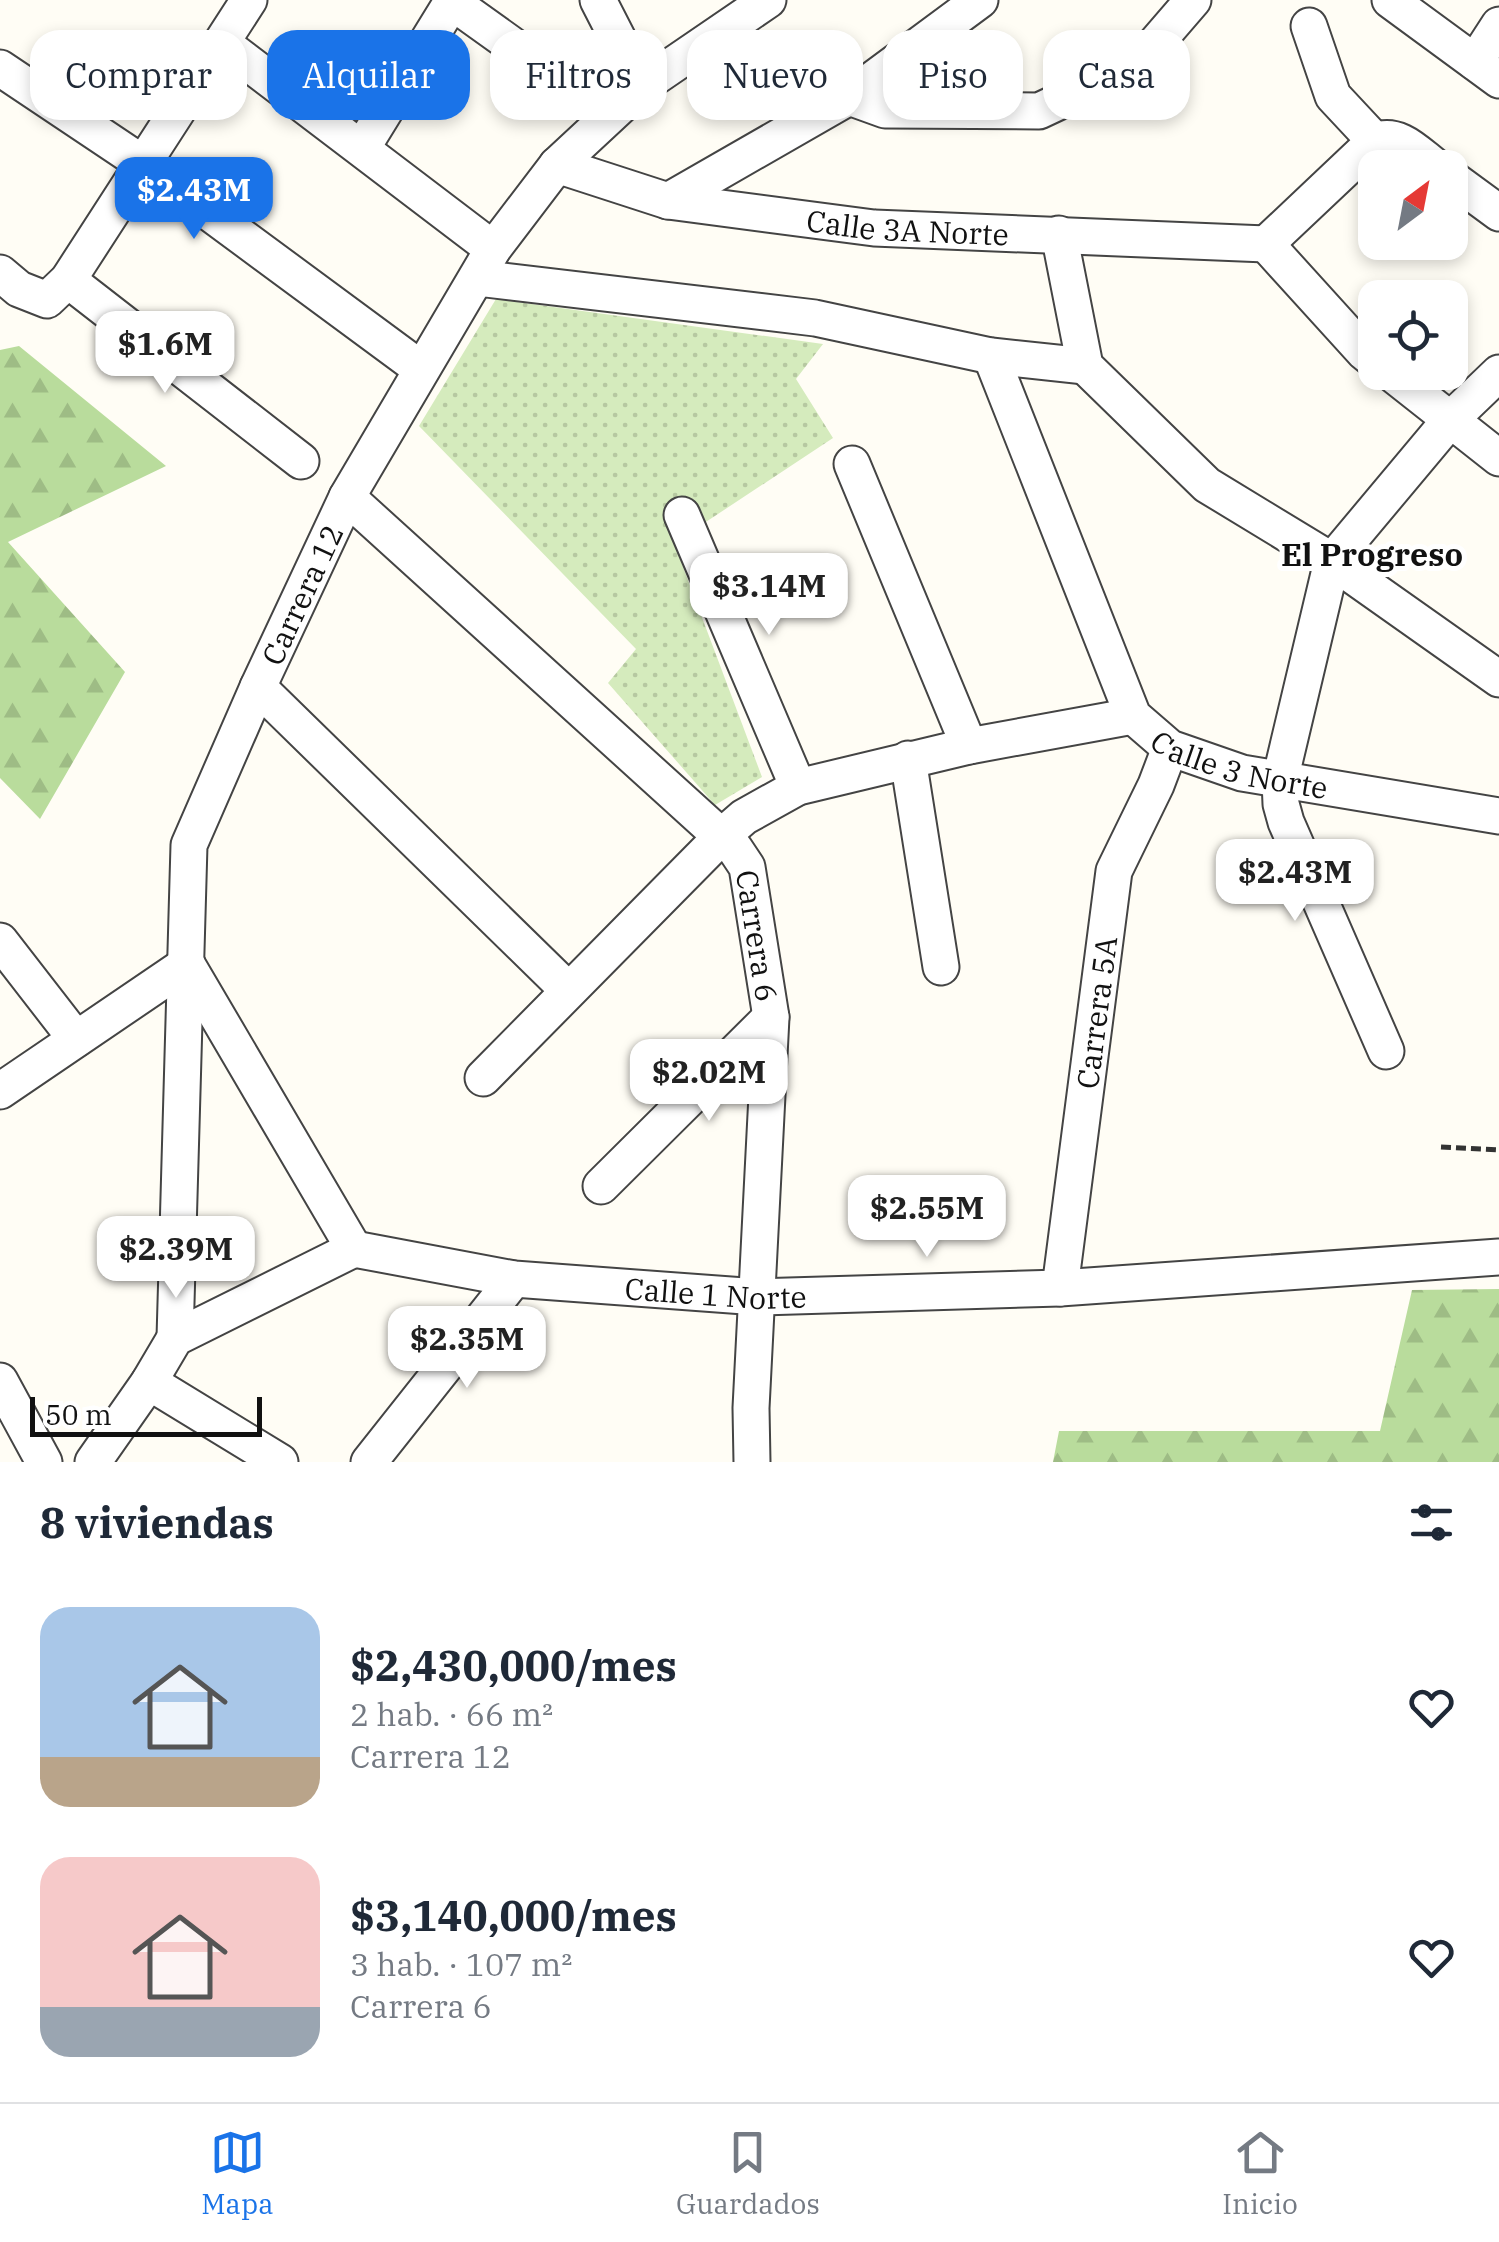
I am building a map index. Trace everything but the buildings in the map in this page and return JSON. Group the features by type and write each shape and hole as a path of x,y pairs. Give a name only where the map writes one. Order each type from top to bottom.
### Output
{"street":[{"path":"230,30 249,0"},
{"path":"598,0 613,30"},
{"name":"Carrera 12","path":"667,69 768,0"},
{"path":"863,87 980,0"},
{"path":"863,102 885,110 1039,111 1137,64 1193,0"},
{"path":"1390,0 1487,71 1499,25"},
{"path":"362,148 452,1 492,30"},
{"path":"1309,26 1333,96 1374,140"},
{"path":"247,62 362,148 486,263 816,318 991,356 1085,366"},
{"path":"0,68 142,163 421,369"},
{"path":"0,273 19,289 47,300 68,280 171,120"},
{"name":"Carrera 12","path":"175,1338 189,845 347,497 486,263 557,165 605,120"},
{"path":"668,201 809,120"},
{"path":"1358,345 1266,244 1374,140 1385,136 1398,138 1414,150"},
{"name":"Calle 3A Norte","path":"557,165 668,201 874,228 1266,244"},
{"path":"1468,190 1499,213"},
{"path":"1059,234 1085,366 1206,486 1332,562 1499,679"},
{"path":"68,280 302,461"},
{"name":"Calle 3 Norte","path":"991,356 1133,716 1170,748 1242,773 1499,816"},
{"path":"1386,1051 1286,822 1280,780 1332,562 1450,420 1499,373"},
{"path":"1412,390 1499,458"},
{"path":"852,464 970,746"},
{"name":"Carrera 6","path":"347,497 736,849 748,867 771,1016 751,1408 752,1462"},
{"path":"682,515 798,787"},
{"path":"258,687 568,990"},
{"path":"484,1078 744,817 798,787 970,746 1133,716"},
{"name":"Carrera 5A","path":"1060,1288 1114,872 1170,748"},
{"path":"908,760 942,967"},
{"path":"0,941 76,1038"},
{"path":"0,1090 187,964 354,1249 175,1338 93,1462"},
{"path":"601,1186 771,1016"},
{"name":"Calle 1 Norte","path":"354,1249 514,1279 758,1297 1060,1288 1499,1257"},
{"path":"369,1462 514,1279"},
{"path":"0,1382 44,1462"},
{"path":"149,1382 280,1462"}],"path":[{"path":"1440,1147 1499,1150"}],"green space":[{"path":"496,299 823,344 796,379 833,438 674,543 762,777 715,805 608,683 636,649 419,426"},
{"path":"19,346 166,466 8,542 125,672 40,819 0,778 0,350"},
{"path":"1499,1289 1499,1462 1053,1462 1059,1431 1380,1431 1412,1290"}],"district":[{"name":"El Progreso","path":"1372,554"}]}
